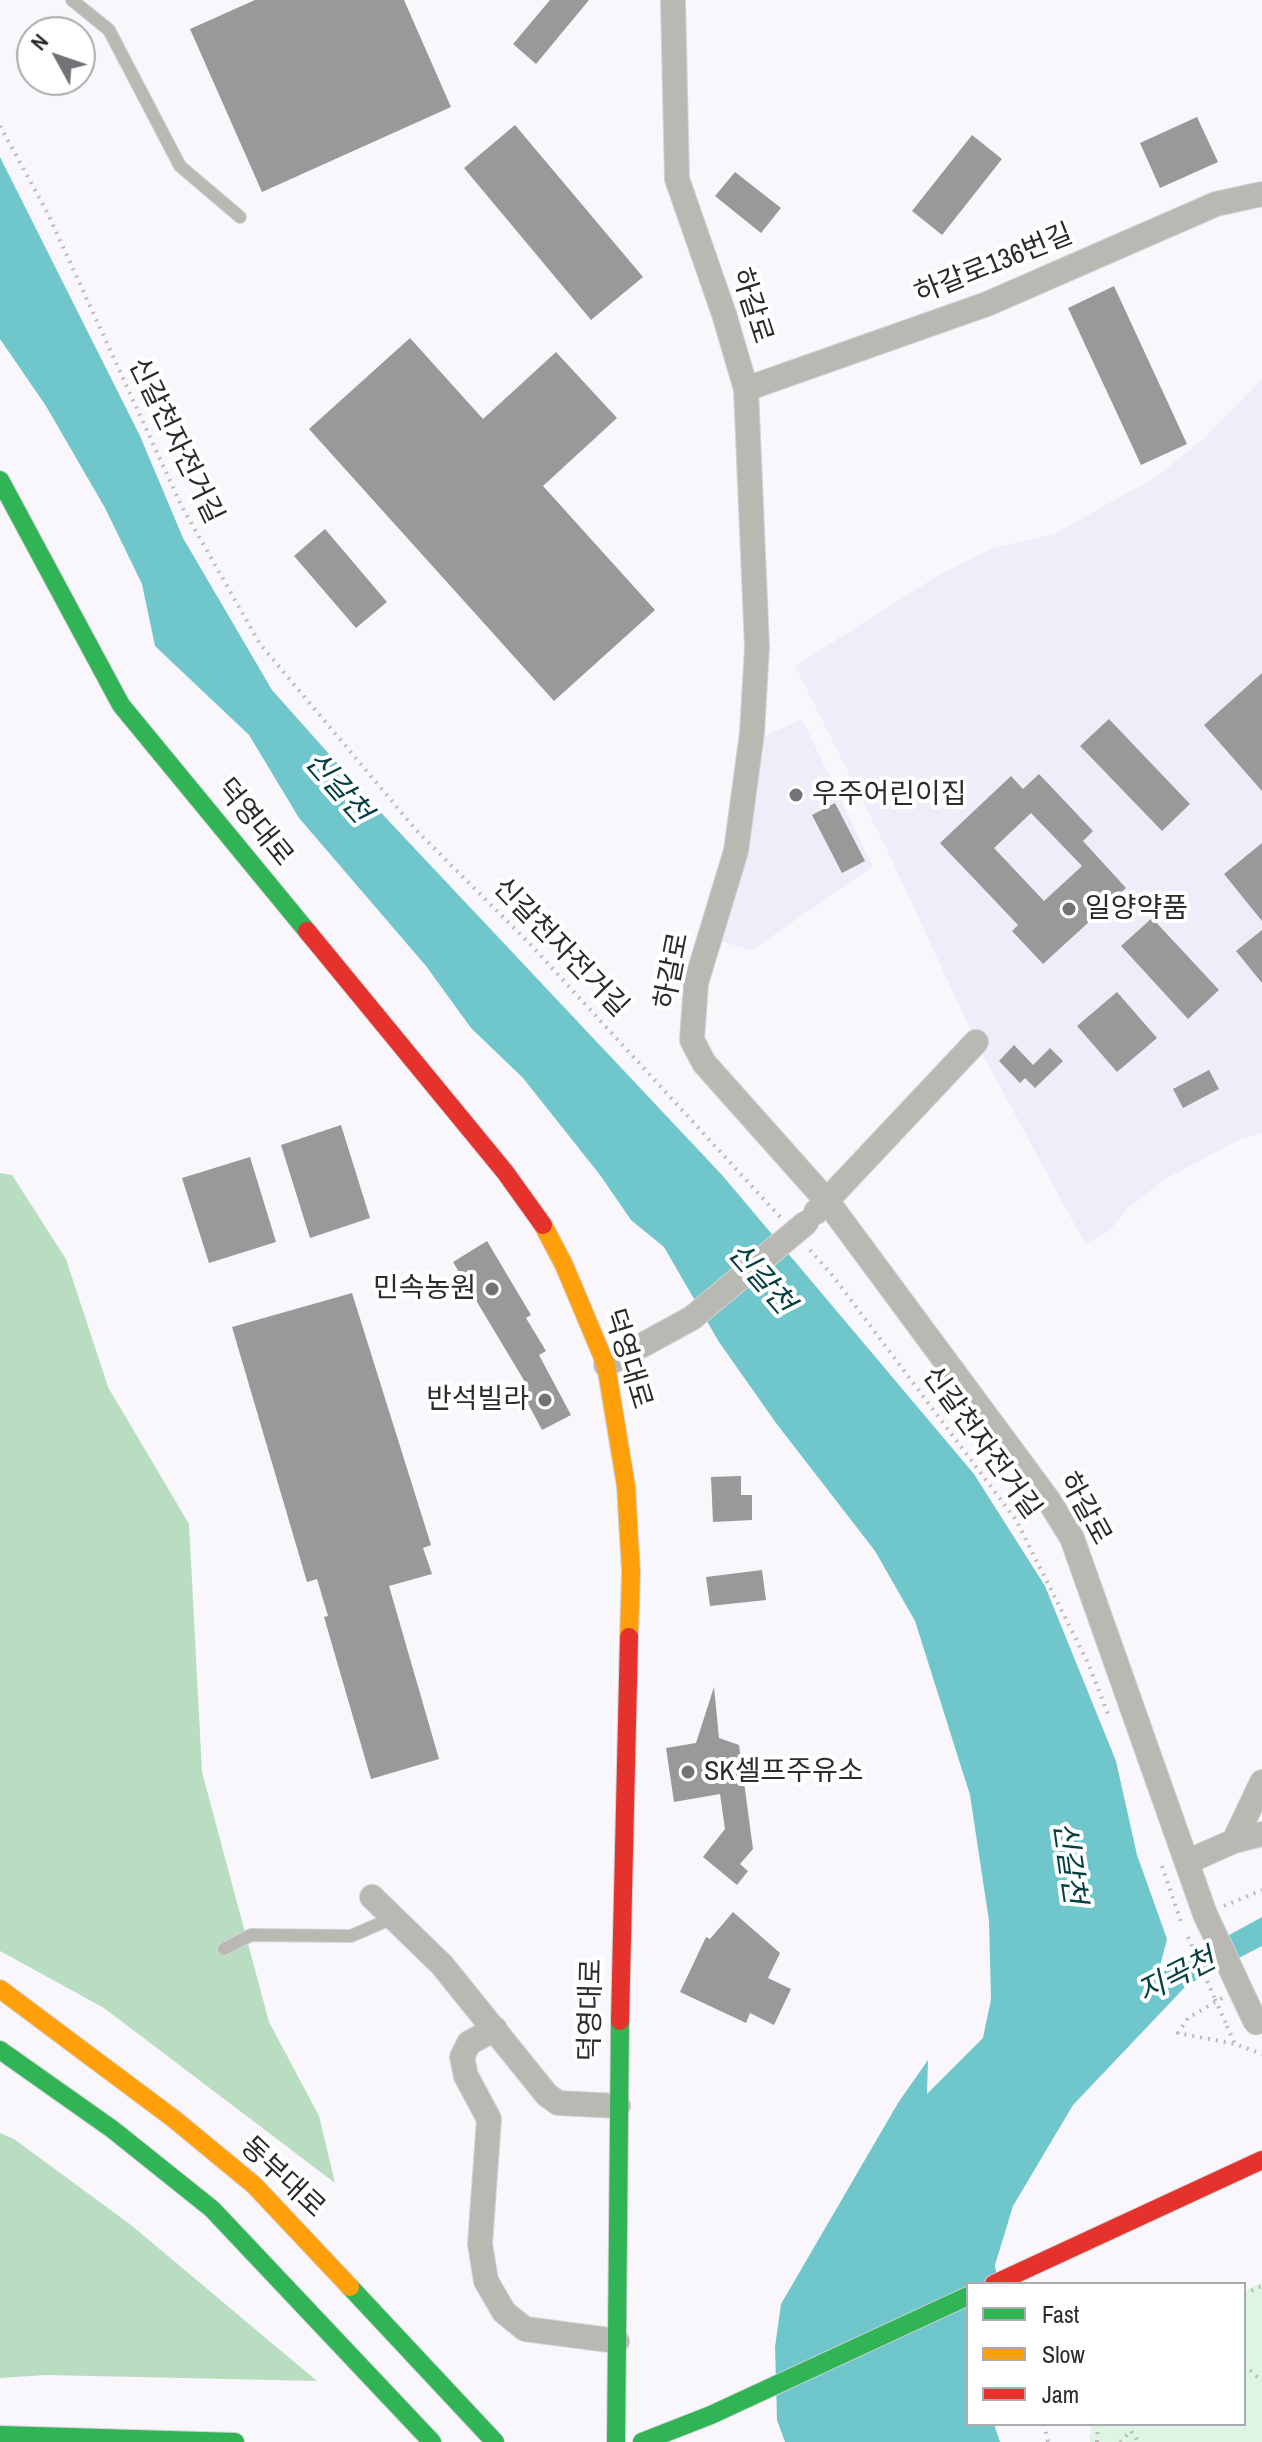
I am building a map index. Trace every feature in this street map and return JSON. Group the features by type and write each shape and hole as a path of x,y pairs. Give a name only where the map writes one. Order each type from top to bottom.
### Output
{"main road":[{"name":"덕영대로","path":"0,480 121,705 495,1160 542,1224 564,1265 606,1365 626,1486 631,1572 618,2106 616,2442"},
{"name":"동부대로","path":"0,1989 174,2119 281,2211 495,2442"},
{"path":"0,2050 145,2155 246,2242 432,2442"},
{"path":"998,2282 1262,2160"},
{"path":"642,2442 702,2418 966,2297"},
{"path":"678,2442 702,2418"},
{"path":"0,2435 235,2442"}],"street":[{"name":"하갈로","path":"673,0 677,179 724,314 746,389 757,647 752,733 736,851 696,983 692,1040 704,1063 835,1193 1072,1538 1205,1914 1260,2028"},
{"name":"하갈로136번길","path":"746,389 987,304 1216,204 1262,194"},
{"path":"606,1365 692,1318 798,1228 835,1193 976,1042"},
{"path":"1234,1841 1262,1782"},
{"path":"1187,1862 1234,1841 1262,1834"},
{"path":"372,1897 442,1965 547,2095 558,2103 618,2106"},
{"path":"495,2029 469,2043 462,2057 466,2076 489,2119 480,2244 486,2281 504,2312 525,2329 617,2341"}],"lane":[{"path":"72,0 109,30 180,166 240,217"},
{"path":"224,1949 251,1935 351,1936 395,1917"}],"path":[{"name":"신갈천자전거길","path":"0,126 47,212 181,505 260,644 417,831 530,944 798,1228 1016,1520 1088,1663 1110,1719"},
{"path":"1161,1864 1176,1908 1235,2044"},
{"path":"1205,1914 1262,1890"},
{"path":"1225,1996 1188,2018 1178,2033 1235,2044 1262,2054"},
{"path":"1246,2367 1262,2381"},
{"path":"1120,2442 1131,2431 1139,2442"}],"shaded area":[{"name":"일양약품","path":"1262,379 1262,1133 1241,1139 1167,1178 1128,1208 1109,1231 1085,1244 976,1042 889,854 795,666 940,574 993,548 1054,534 1156,477 1203,439"},
{"name":"우주어린이집","path":"802,719 873,867 752,950 718,941 761,738"}],"green space":[{"path":"0,1173 12,1175 66,1259 108,1387 189,1524 202,1772 269,2022 319,2116 335,2183 104,2008 0,1951"},
{"path":"0,2133 14,2139 131,2225 317,2381 46,2375 0,2378"},
{"path":"1262,2283 1262,2442 1090,2442 1091,2426 1246,2426 1246,2290"}],"water":[{"path":"0,157 140,436 183,538 272,690 386,818 722,1175 974,1474 1045,1586 1116,1761 1137,1855 1167,1939 1158,1974 1262,1917 1262,1946 1187,1985 1073,2105 1013,2206 995,2265 998,2282 966,2282 966,2426 995,2426 1000,2442 785,2442 777,2420 775,2347 781,2304 898,2103 928,2060 927,2094 983,2038 991,1999 989,1921 970,1795 915,1621 875,1551 776,1423 719,1342 664,1247 631,1220 600,1175 523,1078 471,1028 426,966 299,818 249,735 155,646 142,584 105,508 46,406 0,339"}],"building":[{"path":"255,0 404,0 451,107 262,192 190,29"},
{"path":"550,0 589,0 536,64 513,44"},
{"path":"1197,117 1218,162 1160,188 1140,143"},
{"path":"515,125 643,277 591,320 464,168"},
{"path":"972,135 1002,159 942,235 912,211"},
{"path":"735,172 781,208 761,233 715,196"},
{"path":"1114,286 1187,444 1141,465 1068,308"},
{"path":"410,338 483,419 556,352 617,418 543,486 655,610 554,701 309,429"},
{"path":"325,529 387,602 356,628 294,556"},
{"path":"1262,673 1262,791 1204,725"},
{"path":"1109,719 1190,804 1162,831 1080,746"},
{"path":"1039,774 1093,831 1083,841 1126,888 1043,964 1012,931 1018,925 940,843 1011,776 1023,789","holes":["1031,813 1082,866 1044,901 994,848"]},
{"path":"835,803 865,861 842,873 812,815"},
{"path":"1262,843 1262,921 1224,874"},
{"path":"1152,918 1219,990 1188,1019 1121,946"},
{"path":"1262,930 1262,983 1236,951"},
{"path":"1117,992 1157,1038 1117,1072 1077,1026"},
{"path":"1014,1045 1033,1065 1050,1048 1063,1061 1035,1088 1025,1078 1020,1083 999,1061"},
{"path":"1209,1070 1219,1089 1183,1108 1173,1089"},
{"path":"341,1125 370,1218 310,1238 281,1145"},
{"path":"250,1157 276,1242 209,1263 182,1178"},
{"path":"487,1241 531,1315 526,1318 546,1351 539,1355 571,1415 542,1430 518,1385 525,1382 453,1262"},
{"path":"352,1293 431,1545 423,1548 432,1574 389,1586 439,1759 371,1779 324,1617 328,1616 317,1579 307,1582 232,1327"},
{"path":"741,1476 741,1495 752,1495 752,1520 713,1522 711,1477"},
{"path":"762,1570 766,1600 710,1606 706,1577"},
{"path":"714,1687 719,1738 739,1745 753,1849 740,1864 748,1871 737,1885 703,1857 725,1829 720,1794 674,1802 666,1748 696,1743"},
{"path":"733,1912 780,1953 768,1978 791,1989 774,2025 750,2013 746,2023 680,1992 706,1937 710,1939"}],"traffic: fast":[{"path":"0,480 121,705 307,931"},
{"path":"616,2442 620,2021"},
{"path":"0,2050 112,2129 212,2209 432,2442"},
{"path":"350,2287 495,2442"},
{"path":"642,2442 711,2415 966,2297"},
{"path":"0,2435 235,2442"}],"traffic: slow":[{"path":"543,1225 564,1265 606,1365 626,1486 631,1572 629,1637"},
{"path":"0,1989 174,2119 254,2185 350,2287"}],"traffic: jam":[{"path":"307,931 505,1172 543,1225"},
{"path":"620,2021 629,1637"},
{"path":"998,2282 1262,2160"}],"place":[{"name":"우주어린이집","path":"796,795"},
{"name":"일양약품","path":"1069,909"},
{"name":"민속농원","path":"492,1289"},
{"name":"반석빌라","path":"545,1400"},
{"name":"SK셀프주유소","path":"688,1772"}],"water label":[{"name":"신갈천","path":"337,788"},
{"name":"신갈천","path":"760,1279"},
{"name":"신갈천","path":"1068,1863"},
{"name":"지곡천","path":"1177,1977"}]}
